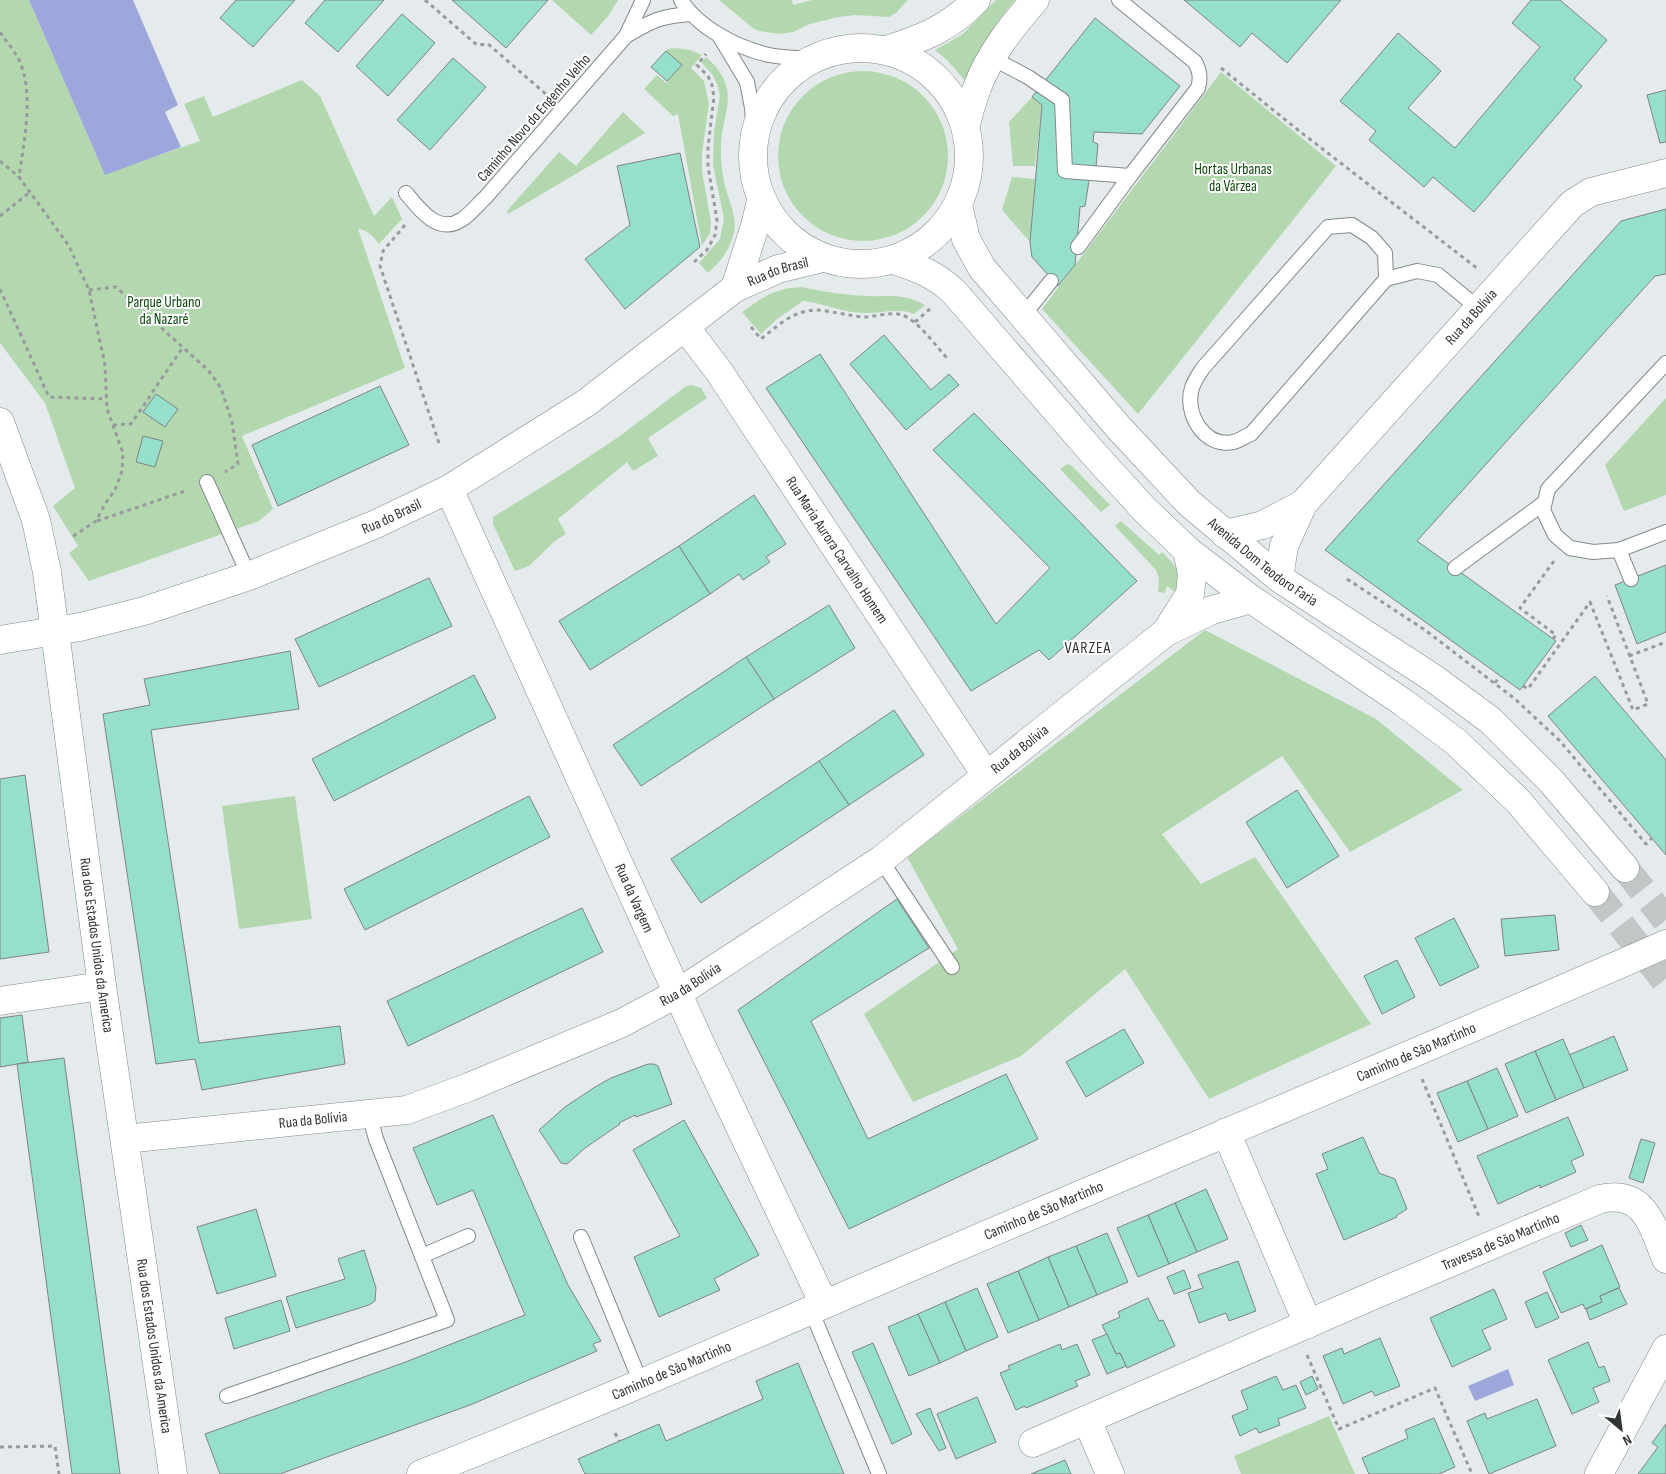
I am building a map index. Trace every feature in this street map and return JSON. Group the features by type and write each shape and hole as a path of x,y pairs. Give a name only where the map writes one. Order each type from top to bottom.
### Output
{"street":[{"path":"886,50 922,38 942,28 966,11 976,0"},
{"path":"966,125 977,88 992,58 1014,25 1035,0"},
{"path":"867,47 886,50 921,65 936,77 948,91 966,125 970,152 967,179 958,204 943,227 922,246 893,260 873,264 848,264 823,258 786,235 761,201 752,168 754,135 765,104 773,90 785,78 812,59 829,51 848,48 867,47"},
{"name":"Rua da Bolívia","path":"1279,578 1284,546 1303,504 1572,204 1591,192 1666,173"},
{"name":"Rua do Brasil","path":"735,288 761,201"},
{"name":"Avenida Dom Teodoro Faria","path":"958,204 966,239 982,268 1159,472 1190,503 1279,578 1433,678 1490,720 1551,781 1625,868"},
{"name":"Rua do Brasil","path":"0,640 80,627 144,611 249,576 376,524 449,489 586,403 735,288 778,269 823,258"},
{"path":"893,260 923,270 941,280 954,292 1093,453 1144,509 1187,550 1251,599 1404,703 1456,742 1518,801 1595,892"},
{"name":"Rua Maria Aurora Carvalho Homem","path":"685,327 718,370 986,775"},
{"name":"Rua dos Estados Unidos da America","path":"0,422 36,520 47,572 102,986 173,1474"},
{"name":"Rua da Vargem","path":"449,489 818,1307"},
{"name":"Rua da Bolívia","path":"1225,534 1263,526 1303,504"},
{"name":"Rua da Bolívia","path":"1166,632 1190,594 1192,574 1187,550"},
{"name":"Rua da Bolívia","path":"125,1139 407,1110 469,1087 622,1024 678,993 881,860 1166,632 1212,610 1251,599"},
{"name":"Caminho de São Martinho","path":"421,1474 640,1383 1665,945"},
{"path":"0,1001 102,986"},
{"path":"1226,1132 1308,1324"},
{"name":"Travessa de São Martinho","path":"1033,1443 1586,1205 1614,1196 1626,1197 1636,1203 1645,1213 1666,1259"},
{"path":"1599,1474 1666,1349"},
{"path":"1087,1420 1110,1474"}],"lane":[{"path":"626,36 643,0"},
{"path":"681,0 692,14 720,37 768,55 812,59"},
{"path":"1078,247 1198,88 1200,79 1199,69 1195,62 1119,0"},
{"name":"Caminho Novo do Engenho Velho","path":"406,193 419,209 436,223 449,224 460,221 484,198 626,36 648,22 661,18 692,14"},
{"path":"720,37 747,82 752,108 754,135"},
{"path":"992,58 1028,77 1062,100 1065,171 1130,176"},
{"path":"1386,279 1384,253 1372,238 1352,225 1328,227 1203,368 1192,388 1190,412 1200,429 1215,441 1233,442 1251,434 1386,279 1417,271 1438,275 1478,308"},
{"path":"1023,316 1050,280"},
{"path":"1666,363 1548,489 1543,510 1555,535 1570,548 1593,552 1619,550 1666,532"},
{"path":"207,482 249,576"},
{"path":"1455,568 1544,503"},
{"path":"1619,550 1630,579"},
{"path":"881,860 952,967"},
{"path":"227,1396 447,1320 376,1139 370,1114"},
{"path":"422,1256 468,1236"},
{"path":"581,1237 640,1383"},
{"path":"818,1307 879,1474"}],"path":[{"path":"425,0 477,45 488,44 547,96"},
{"path":"0,32 18,58 26,85 28,112 19,177"},
{"path":"694,262 707,250 715,236 717,220 708,166 708,147 714,97 708,76 697,65 708,51"},
{"path":"1214,61 1298,130 1484,274"},
{"path":"0,161 19,177 69,246 89,290 105,366 107,409 123,453 122,472 115,490 96,521"},
{"path":"0,216 30,192"},
{"path":"405,225 383,251 380,266 439,443"},
{"path":"72,537 96,521 168,498 207,482 238,464 232,422 221,388 208,370 116,287 89,290"},
{"path":"0,289 49,397 106,399"},
{"path":"915,322 934,306"},
{"path":"751,327 761,339 785,319 802,312 823,310 864,317 903,315 915,322 949,360"},
{"path":"112,425 131,424 183,347"},
{"path":"1553,639 1556,635 1520,608 1566,544"},
{"path":"1348,579 1425,630 1495,683 1560,741 1646,844 1652,838"},
{"path":"1523,686 1528,689 1590,602 1634,710 1648,704 1607,596"},
{"path":"1629,656 1666,642"},
{"path":"1495,683 1500,676"},
{"path":"1419,1072 1482,1225"},
{"path":"1305,1351 1339,1430 1435,1388 1472,1474"},
{"path":"615,1433 619,1442"},
{"path":"0,1447 55,1446 59,1474"}],"green space":[{"name":"Parque Urbano da Nazaré","path":"0,0 29,0 105,174 200,141 184,104 204,96 213,117 302,80 320,96 374,216 392,197 402,219 379,244 370,234 358,229 405,368 242,436 273,509 259,521 89,581 69,553 78,546 53,506 75,488 45,403 0,343"},
{"path":"552,0 618,0 609,15 591,35"},
{"path":"719,0 792,0 793,5 812,0 908,0 896,13 889,17 856,15 838,17 810,24 793,32 779,34 754,29"},
{"path":"996,0 1015,0 994,29 968,84 947,60 935,50 963,34"},
{"path":"667,49 690,50 702,55 691,68 704,81 709,104 702,153 702,171 711,222 710,233 702,246 678,114 673,116 644,89 657,75 666,83 681,65 666,51"},
{"path":"706,57 719,71 727,89 728,100 721,139 721,160 724,183 733,211 735,225 727,250 721,260 708,273 699,263 720,239 724,219 713,165 714,131 720,96 712,74 701,62"},
{"path":"855,71 871,71 896,77 917,90 929,102 942,123 948,156 942,189 929,210 917,222 896,235 871,241 855,241 830,235 809,222 797,210 784,189 778,164 778,148 784,123 797,102 809,90 830,77"},
{"name":"Hortas Urbanas da Várzea","path":"1221,72 1336,166 1138,414 1042,309"},
{"path":"1032,97 1042,105 1035,166 1013,166 1009,122"},
{"path":"623,112 645,133 508,214 507,211 559,152 576,166"},
{"path":"1012,177 1035,179 1030,242 1002,210"},
{"path":"802,287 851,295 897,296 925,305 914,314 902,311 864,313 803,301 777,319 761,334 742,312 777,291"},
{"path":"691,385 701,388 707,398 648,438 658,456 633,471 627,462 558,519 566,534 555,541 529,566 515,571 493,524 493,517 617,438 685,387"},
{"path":"1666,398 1666,495 1624,511 1605,465"},
{"path":"1067,464 1071,465 1110,505 1101,512 1060,469"},
{"path":"1121,521 1159,555 1162,552 1176,568 1180,582 1181,597 1167,586 1165,593 1158,592 1159,579 1156,570 1115,526"},
{"path":"1205,630 1376,719 1463,790 1350,852 1282,756 1162,834 1201,884 1255,857 1371,1024 1209,1099 1125,969 1021,1056 913,1102 864,1014 958,949 907,857"},
{"path":"295,796 312,919 239,929 222,806"},
{"path":"1329,1416 1355,1474 1241,1474 1234,1456"}],"water":[{"path":"29,0 133,0 178,105 165,112 181,147 105,175"},
{"path":"1508,1369 1514,1385 1475,1401 1468,1386"}],"building":[{"path":"236,0 295,0 253,47 220,18"},
{"path":"325,0 384,0 338,52 305,23"},
{"path":"452,0 548,0 506,48"},
{"path":"1184,0 1341,0 1287,63 1252,33 1240,47"},
{"path":"1531,0 1560,0 1607,40 1574,79 1582,86 1474,212 1433,177 1424,187 1369,140 1376,131 1340,101 1398,33 1441,71 1408,108 1455,148 1540,47 1512,23"},
{"path":"402,14 435,43 388,96 356,66"},
{"path":"1095,18 1180,86 1142,134 1094,132 1093,142 1098,144 1096,167 1091,168 1085,206 1080,207 1075,265 1058,286 1032,257 1030,242 1042,105 1032,97"},
{"path":"666,51 682,65 667,81 651,67"},
{"path":"453,58 486,87 430,150 397,120"},
{"path":"1666,90 1666,142 1660,143 1647,95"},
{"path":"680,153 700,247 625,309 585,259 630,225 617,166"},
{"path":"1666,209 1666,274 1655,276 1417,541 1556,641 1520,690 1325,550 1621,221"},
{"path":"884,335 931,390 949,374 959,385 906,430 850,364"},
{"path":"820,354 996,624 1050,568 933,450 974,413 1137,581 1049,660 1039,650 971,691 766,388"},
{"path":"380,386 409,445 278,506 252,445"},
{"path":"156,394 178,409 165,427 143,412"},
{"path":"143,436 163,441 155,467 136,462"},
{"path":"754,495 786,544 766,557 770,562 743,580 739,574 710,594 679,546"},
{"path":"679,546 710,594 590,670 559,621"},
{"path":"1666,565 1666,632 1637,644 1615,585"},
{"path":"429,578 452,626 319,687 295,639"},
{"path":"829,605 855,648 774,699 746,657"},
{"path":"290,651 299,709 151,730 199,1043 340,1026 345,1064 202,1090 195,1059 156,1064 103,714 150,705 144,679"},
{"path":"746,657 774,699 641,786 613,745"},
{"path":"474,675 496,718 334,801 312,759"},
{"path":"1595,676 1666,760 1666,855 1548,716"},
{"path":"894,710 924,755 849,805 819,761"},
{"path":"819,761 849,805 701,903 671,859"},
{"path":"25,775 49,952 0,959 0,779"},
{"path":"1297,790 1339,856 1287,888 1246,822"},
{"path":"529,796 550,837 365,930 344,889"},
{"path":"897,899 929,948 811,1021 868,1139 1006,1074 1038,1139 849,1229 738,1010"},
{"path":"582,908 603,952 408,1046 387,1001"},
{"path":"1555,915 1559,950 1505,956 1501,919"},
{"path":"1454,918 1479,967 1440,986 1415,938"},
{"path":"1397,960 1415,997 1382,1014 1364,976"},
{"path":"22,1015 28,1062 0,1067 0,1018"},
{"path":"1124,1029 1144,1063 1086,1097 1066,1062"},
{"path":"1614,1036 1628,1070 1584,1088 1569,1055"},
{"path":"1563,1039 1584,1088 1556,1100 1535,1051"},
{"path":"1535,1051 1556,1100 1526,1113 1505,1064"},
{"path":"64,1058 120,1474 72,1474 17,1064"},
{"path":"648,1064 658,1066 672,1104 636,1117 635,1115 619,1123 567,1164 561,1163 539,1130 565,1107 595,1087 611,1078"},
{"path":"1497,1068 1518,1116 1488,1129 1467,1081"},
{"path":"1467,1081 1488,1129 1458,1142 1437,1093"},
{"path":"493,1115 568,1285 601,1341 593,1344 597,1351 470,1405 280,1474 220,1474 205,1434 403,1363 525,1315 473,1190 437,1205 413,1148"},
{"path":"1568,1117 1584,1155 1571,1161 1576,1172 1540,1188 1540,1185 1498,1204 1477,1156"},
{"path":"684,1120 759,1255 714,1279 720,1290 659,1317 634,1257 680,1236 633,1150"},
{"path":"1363,1137 1379,1173 1395,1179 1407,1209 1397,1217 1344,1240 1316,1174 1328,1169 1322,1154"},
{"path":"1641,1139 1655,1143 1643,1183 1629,1178"},
{"path":"1206,1189 1228,1239 1197,1252 1175,1203"},
{"path":"1175,1203 1197,1252 1169,1264 1148,1215"},
{"path":"256,1209 276,1276 217,1294 197,1227"},
{"path":"1148,1215 1169,1264 1138,1277 1117,1228"},
{"path":"1581,1225 1588,1240 1571,1247 1565,1233"},
{"path":"1107,1233 1128,1282 1097,1295 1076,1246"},
{"path":"1602,1245 1620,1287 1600,1296 1602,1302 1585,1309 1583,1304 1561,1313 1543,1272"},
{"path":"1076,1246 1097,1295 1069,1307 1048,1257"},
{"path":"364,1250 376,1288 375,1301 369,1305 296,1328 286,1297 345,1279 338,1259"},
{"path":"1048,1257 1069,1307 1039,1320 1018,1271"},
{"path":"1238,1261 1256,1311 1229,1321 1226,1313 1199,1323 1188,1293 1203,1288 1198,1275"},
{"path":"1184,1270 1191,1288 1174,1294 1167,1277"},
{"path":"1018,1271 1039,1320 1008,1333 987,1284"},
{"path":"977,1288 998,1337 966,1351 945,1302"},
{"path":"1619,1288 1627,1304 1590,1320 1586,1309 1602,1302 1600,1296"},
{"path":"1494,1289 1507,1319 1482,1330 1491,1349 1452,1367 1430,1318"},
{"path":"1547,1292 1559,1318 1536,1328 1525,1302"},
{"path":"1148,1298 1159,1321 1163,1320 1175,1346 1127,1368 1120,1353 1116,1354 1102,1325 1120,1317 1118,1312"},
{"path":"281,1300 290,1331 234,1349 225,1318"},
{"path":"945,1302 966,1351 940,1363 918,1314"},
{"path":"918,1314 940,1363 909,1376 888,1327"},
{"path":"1107,1334 1116,1354 1120,1353 1126,1366 1107,1374 1092,1340"},
{"path":"1380,1338 1400,1386 1375,1396 1372,1391 1343,1404 1323,1356 1342,1348 1344,1354"},
{"path":"1588,1342 1599,1368 1604,1366 1610,1381 1593,1388 1599,1402 1572,1414 1548,1360"},
{"path":"873,1343 912,1434 892,1444 852,1352"},
{"path":"1060,1344 1062,1350 1077,1344 1090,1375 1075,1381 1078,1386 1026,1408 1025,1406 1016,1410 1000,1373 1010,1369 1008,1366"},
{"path":"798,1363 844,1474 585,1474 578,1459 659,1424 666,1441 763,1399 756,1381"},
{"path":"1276,1376 1283,1390 1296,1385 1306,1408 1278,1419 1280,1425 1259,1433 1256,1428 1240,1436 1232,1416 1248,1409 1241,1391"},
{"path":"1312,1376 1318,1389 1306,1395 1300,1382"},
{"path":"977,1397 996,1442 956,1459 937,1414"},
{"path":"1537,1399 1556,1446 1489,1474 1467,1421 1485,1413 1487,1419"},
{"path":"930,1408 946,1448 939,1451 916,1414"},
{"path":"1434,1418 1455,1467 1439,1474 1369,1474 1362,1458 1408,1438 1405,1430"},
{"path":"1666,1424 1666,1474 1638,1474 1658,1447 1652,1443"},
{"path":"1065,1460 1071,1474 1031,1474"}],"tunnel":[{"path":"1625,868 1666,920"},
{"path":"1595,892 1666,982"}],"district":[{"name":"VARZEA","path":"1088,648"}]}
